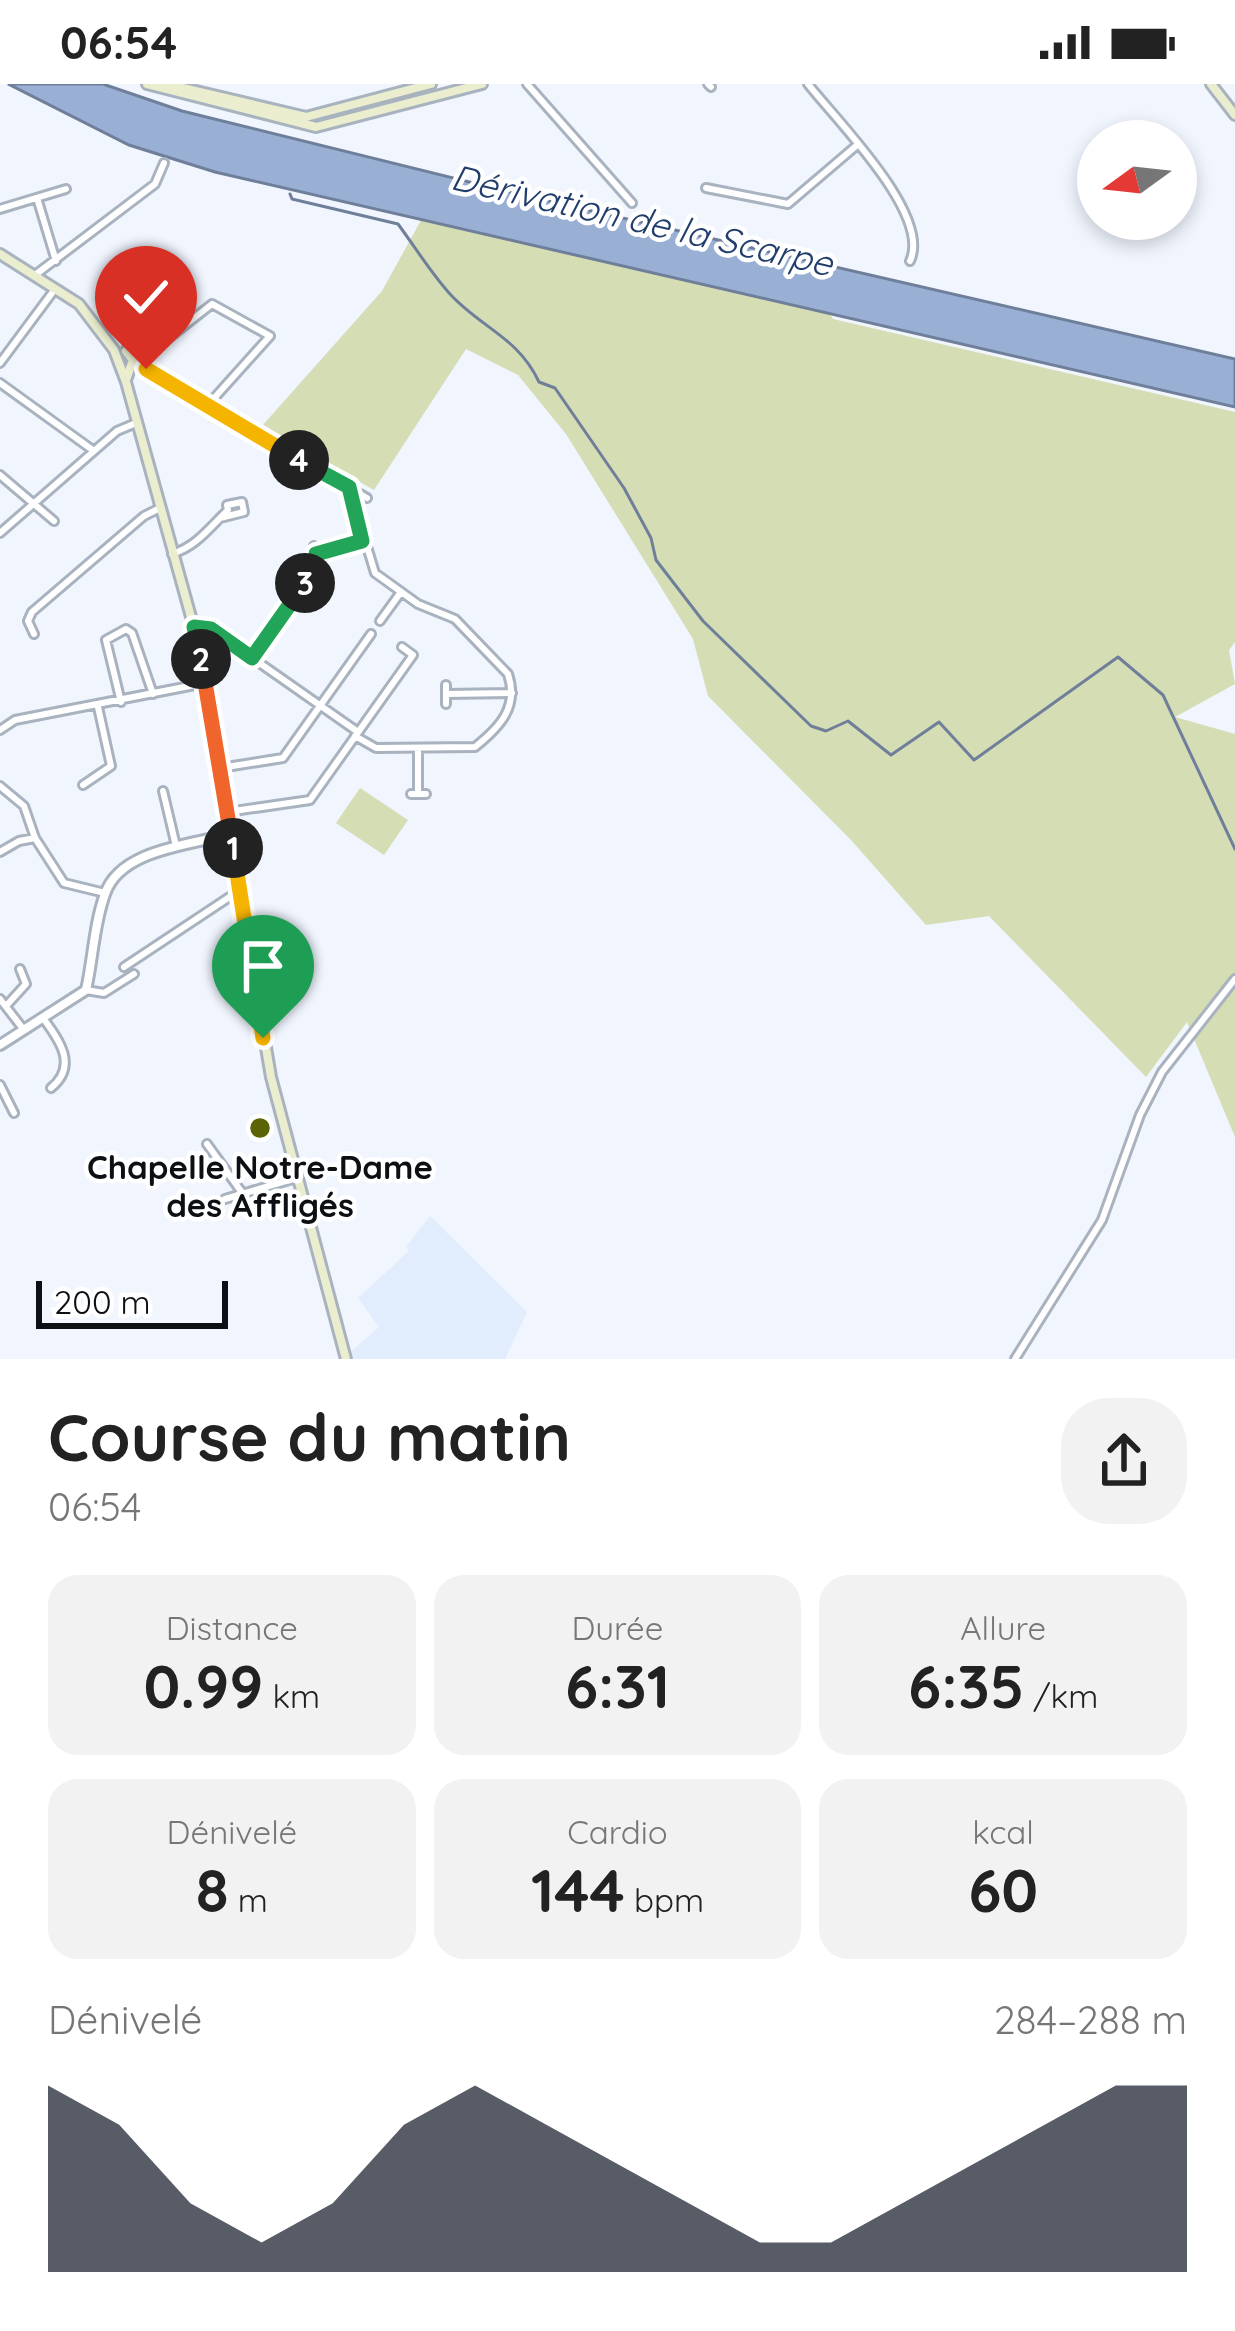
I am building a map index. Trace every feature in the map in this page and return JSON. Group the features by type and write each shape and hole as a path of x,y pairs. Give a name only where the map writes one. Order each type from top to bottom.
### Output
{"main road":[{"path":"149,84 247,113 321,127 482,84"},
{"path":"166,84 306,117 430,84"},
{"path":"1210,84 1235,115"},
{"path":"0,254 79,304 124,362"},
{"path":"102,333 126,351 126,382 194,627 273,1086 346,1359"}],"street":[{"path":"527,84 632,203"},
{"path":"808,84 909,214 916,242 910,261"},
{"path":"706,188 788,204 856,146"},
{"path":"35,275 155,184 164,163"},
{"path":"0,208 66,189"},
{"path":"37,197 56,261"},
{"path":"0,363 57,286"},
{"path":"152,351 212,304 270,336 208,405"},
{"path":"124,362 368,498"},
{"path":"0,383 94,452"},
{"path":"0,533 119,429 136,422"},
{"path":"0,475 54,521"},
{"path":"194,627 211,629 373,747 475,747 509,712 508,674 455,619 401,592 372,570 349,487"},
{"path":"34,634 28,621 32,612 143,516 158,509"},
{"path":"172,554 191,548 220,518"},
{"path":"252,658 315,569 315,550 362,541"},
{"path":"380,621 401,592"},
{"path":"122,701 106,640 126,629 132,633 153,694"},
{"path":"220,768 281,760 371,634"},
{"path":"227,812 308,802 413,655 402,647"},
{"path":"0,730 15,720 205,683"},
{"path":"446,694 512,694"},
{"path":"82,785 111,766 98,707"},
{"path":"418,748 418,794"},
{"path":"1,788 27,810 35,838 64,883 105,893"},
{"path":"164,791 177,849"},
{"path":"0,1045 86,989 105,893 128,865 230,834"},
{"path":"0,852 35,838"},
{"path":"124,967 240,890"},
{"path":"20,970 26,984 3,1002 24,1030"},
{"path":"86,989 104,993 134,974"},
{"path":"1015,1359 1102,1220 1140,1115 1162,1072 1235,979"},
{"path":"43,1018 67,1061 65,1073 51,1088"},
{"path":"0,1085 14,1113"},
{"path":"206,1144 243,1194"},
{"path":"225,1199 296,1178"}],"shaded area":[{"path":"430,1216 527,1312 505,1359 354,1359 351,1352 379,1327 358,1298 409,1251 406,1247"}],"green space":[{"path":"441,184 801,269 833,319 1235,412 1235,642 1229,650 1235,684 1175,717 1235,734 1235,1137 1187,1022 1146,1077 989,916 926,925 851,840 708,696 693,639 566,434 518,375 466,349 374,490 262,426 382,291"},
{"path":"360,788 408,820 384,855 336,823"}],"water":[{"path":"8,84 103,84 182,111 514,193 1235,359 1235,407 215,172 129,145"}],"waterway":[{"path":"290,194 292,199 398,224 450,294 510,343 539,382 555,388 624,488 651,538 656,560 703,621 811,726 826,731 848,721 891,755 939,722 974,760 1118,657 1163,695 1235,849"}],"place":[{"name":"Chapelle Notre-Dame des Affligés","path":"260,1128"}],"route":[{"path":"146,369 349,487 362,541 316,554 315,569 252,658 211,629 194,627 263,1038"}],"water label":[{"name":"Dérivation de la Scarpe","path":"642,220"}]}
